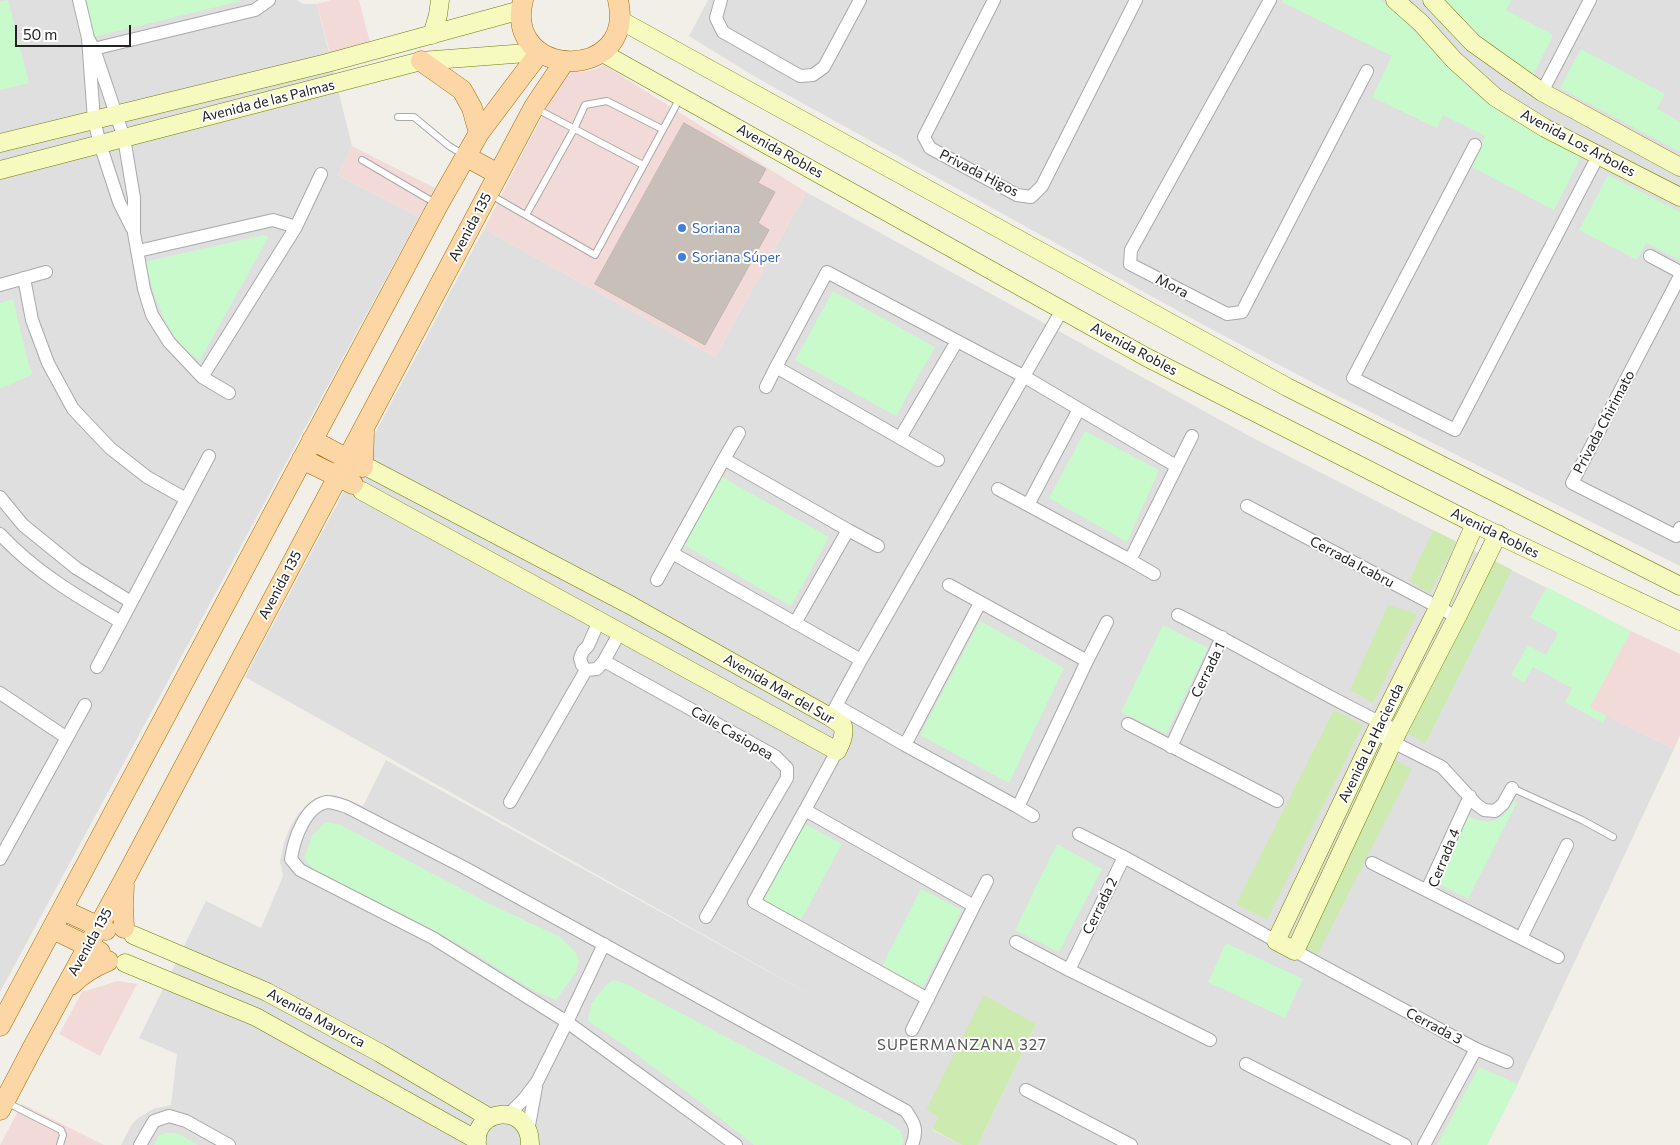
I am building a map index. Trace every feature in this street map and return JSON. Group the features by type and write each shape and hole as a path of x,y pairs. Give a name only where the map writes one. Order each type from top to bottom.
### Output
{"main road":[{"path":"522,5 524,30 540,52 564,62 584,61 601,52 614,38 620,20 618,0"},
{"path":"0,1026 438,204 479,133 540,52"},
{"name":"Avenida 135","path":"2,1106 64,991 105,956 115,930 124,880 324,502 351,484 361,465 365,424 534,108 564,62"},
{"path":"412,63 462,90 472,108 479,133"},
{"path":"467,156 498,174"},
{"path":"312,440 361,465"},
{"path":"302,459 351,484"},
{"path":"63,910 115,930"},
{"path":"53,929 105,956"}],"street":[{"path":"79,0 90,46 117,114 124,138 134,198 134,233 144,288 152,315 169,342 202,377 229,393"},
{"path":"90,46 255,10 269,0"},
{"path":"432,35 440,0"},
{"path":"720,0 716,18 723,32 800,76 813,75 824,68 860,0"},
{"name":"Privada Higos","path":"994,0 924,137 930,148 1017,196 1031,197 1042,186 1136,0"},
{"name":"Mora","path":"1270,0 1131,250 1130,264 1227,314 1242,312 1367,72"},
{"name":"Avenida Los Arboles","path":"1395,0 1421,24 1454,60 1496,97 1545,128 1680,197"},
{"name":"Avenida Los Arboles","path":"1432,0 1473,42 1542,92 1678,165"},
{"path":"1542,92 1590,0"},
{"name":"Avenida de las Palmas","path":"0,143 361,54 432,35 522,5"},
{"path":"620,20 1287,388 1680,586"},
{"path":"1454,60 1473,42"},
{"path":"398,44 412,63"},
{"path":"90,46 94,120 119,202 134,233"},
{"name":"Avenida de las Palmas","path":"0,170 412,63 540,52"},
{"name":"Avenida Robles","path":"601,52 681,95 1146,357 1475,524 1680,621"},
{"path":"361,54 368,75"},
{"path":"1475,145 1353,378 1454,430 1598,156"},
{"path":"1662,187 1678,165"},
{"path":"202,377 296,227 321,174"},
{"path":"138,251 273,220 296,227"},
{"path":"1650,256 1680,272"},
{"path":"0,285 46,272"},
{"path":"766,387 828,272 1025,377 1176,466"},
{"name":"Privada Chirimato","path":"1680,276 1572,483 1676,536 1680,528"},
{"path":"24,278 32,320 48,363 72,409 110,448 147,477 186,499"},
{"path":"1034,816 905,745 834,712 861,660 1062,310"},
{"path":"900,438 957,341"},
{"path":"776,367 938,460"},
{"path":"1028,505 1079,409"},
{"path":"657,580 739,433"},
{"path":"1130,560 1192,436"},
{"path":"97,667 209,456"},
{"path":"724,459 878,546"},
{"path":"351,484 370,489 375,483 375,476 361,465"},
{"name":"Avenida Mar del Sur","path":"351,484 837,751 842,742 845,732 844,726 834,712 361,465"},
{"path":"998,489 1154,574"},
{"path":"0,497 23,525 68,562 131,602"},
{"name":"Cerrada Icabru","path":"1247,506 1457,617"},
{"name":"Avenida La Hacienda","path":"1276,941 1438,608 1475,524"},
{"path":"794,623 848,530"},
{"path":"0,534 9,544 62,587 121,622"},
{"path":"1079,834 1295,951 1396,737 1498,534"},
{"path":"672,553 861,660"},
{"path":"949,585 1087,660"},
{"path":"586,670 580,658 588,646 602,590"},
{"path":"905,745 980,603"},
{"path":"1178,615 1222,637"},
{"path":"1018,807 1087,660 1107,622"},
{"path":"586,670 597,669 604,661 620,632"},
{"name":"Cerrada 1","path":"1171,747 1222,637 1396,737"},
{"name":"Calle Casiopea","path":"604,661 775,756 787,768 787,778 706,917"},
{"path":"510,802 586,670"},
{"path":"0,693 67,738"},
{"path":"0,859 3,845 85,705"},
{"path":"1128,724 1277,801"},
{"path":"1396,737 1442,767 1476,804 1484,810 1495,811 1503,804 1512,788"},
{"path":"837,751 754,902 928,999"},
{"name":"Cerrada 4","path":"1470,796 1427,890 1558,957"},
{"path":"736,1145 567,1022 432,938 300,870 291,859 294,842 314,808 328,802 347,806 465,868 906,1111 913,1121 916,1134 912,1145"},
{"path":"805,810 974,906"},
{"path":"1522,938 1567,845"},
{"name":"Cerrada 2","path":"1069,970 1124,857"},
{"path":"1372,863 1427,890"},
{"path":"912,1030 987,880"},
{"path":"105,956 135,954 136,947 115,930"},
{"name":"Avenida Mayorca","path":"115,930 267,992 380,1053 490,1118"},
{"path":"1016,942 1210,1040"},
{"path":"508,1114 524,1099 537,1082 604,944"},
{"name":"Cerrada 3","path":"1295,951 1476,1049 1424,1145"},
{"name":"Avenida Mayorca","path":"105,956 256,1017 477,1143"},
{"path":"1476,1049 1507,1062"},
{"path":"1246,1064 1405,1145"},
{"path":"529,1138 532,1105 537,1082"},
{"path":"1026,1090 1131,1145"},
{"path":"477,1143 478,1131 483,1124 496,1115 508,1114 520,1120 529,1138"},
{"path":"140,1145 154,1121 169,1116 186,1120 229,1145"}],"lane":[{"path":"488,194 595,255 681,95"},
{"path":"526,215 574,129 585,105 607,101 662,129"},
{"path":"534,108 643,165"},
{"path":"398,117 414,117 449,146 467,156"},
{"path":"362,160 438,204"},
{"path":"1512,788 1582,820 1613,837"},
{"path":"2,1106 61,1130 64,1135 60,1145"}],"shaded area":[{"path":"0,0 297,0 303,4 317,4 352,146 338,175 419,217 0,992"},
{"path":"331,0 359,0 371,46 331,57 317,4"},
{"path":"708,0 1680,0 1680,566 1336,395 1200,323 757,78 689,36"},
{"path":"604,65 806,192 715,357 484,229 566,70 582,72 597,69"},
{"path":"352,146 435,188 419,217 338,175"},
{"path":"806,192 1253,438 1631,631 1590,707 1674,749 1518,1083 1487,1145 978,1145 1036,1024 926,1110 938,1117 932,1130 962,1145 121,1145 132,1124 138,1118 153,1109 171,1105 177,1054 139,1038 206,901 261,928 283,876 280,861 284,843 290,827 299,813 308,803 320,796 336,795 363,806 386,760 827,1004 245,677 484,229 715,357"},
{"path":"1631,631 1680,654 1680,735 1674,749 1589,707"},
{"path":"118,981 137,984 100,1056 59,1034 82,992"},
{"path":"22,1104 104,1145 0,1145"}],"green space":[{"path":"8,0 29,83 0,90 0,2"},
{"path":"84,0 240,0 241,1 93,37"},
{"path":"1283,0 1381,0 1403,19 1460,79 1482,99 1515,122 1581,157 1554,210 1472,167 1485,136 1443,115 1437,128 1372,97 1392,56 1282,2"},
{"path":"1445,0 1511,0 1506,10 1553,35 1532,77 1479,35"},
{"path":"1581,49 1665,94 1657,109 1680,122 1680,152 1560,88"},
{"path":"1608,175 1680,212 1680,260 1646,243 1637,260 1579,230"},
{"path":"264,235 268,238 200,360 178,342 170,330 163,317 144,262"},
{"path":"833,291 935,347 896,416 795,360"},
{"path":"13,299 28,362 33,374 0,389 0,303"},
{"path":"1085,431 1159,470 1127,542 1049,498"},
{"path":"722,477 829,537 791,606 684,545"},
{"path":"1433,530 1456,541 1430,593 1409,581"},
{"path":"1489,558 1512,570 1425,744 1408,733"},
{"path":"1547,587 1631,631 1590,707 1606,716 1603,723 1565,702 1572,688 1533,667 1524,682 1511,675 1528,645 1546,655 1558,633 1530,617"},
{"path":"1388,605 1417,614 1373,703 1350,690"},
{"path":"980,621 1064,668 1009,783 920,735"},
{"path":"1163,625 1208,648 1166,734 1121,712"},
{"path":"1334,710 1363,725 1267,920 1236,904"},
{"path":"1393,759 1412,769 1317,955 1300,946"},
{"path":"1514,801 1517,802 1468,899 1435,882 1468,816 1482,821 1495,820 1510,808"},
{"path":"799,821 842,844 801,920 758,896"},
{"path":"325,822 339,824 488,903 560,937 575,952 579,960 576,972 556,1000 521,983 446,937 314,871 304,858 312,836"},
{"path":"1057,844 1102,869 1059,952 1015,930"},
{"path":"921,889 962,910 923,987 882,966"},
{"path":"1226,943 1303,979 1285,1018 1208,982"},
{"path":"613,980 624,983 887,1122 900,1130 904,1142 902,1145 754,1145 687,1092 588,1021 591,1004 607,984"},
{"path":"984,995 1036,1024 978,1145 962,1145 932,1129 938,1117 926,1110"},
{"path":"1479,1067 1518,1084 1487,1145 1437,1145"},
{"path":"177,1133 198,1145 154,1145 159,1135"}],"building":[{"name":"Soriana Súper","path":"684,123 766,169 758,183 775,192 758,223 769,230 705,345 595,284"}],"place":[{"name":"Soriana","path":"682,228"},
{"name":"Soriana Súper","path":"682,257"}],"district":[{"name":"SUPERMANZANA 327","path":"962,1045"}]}
